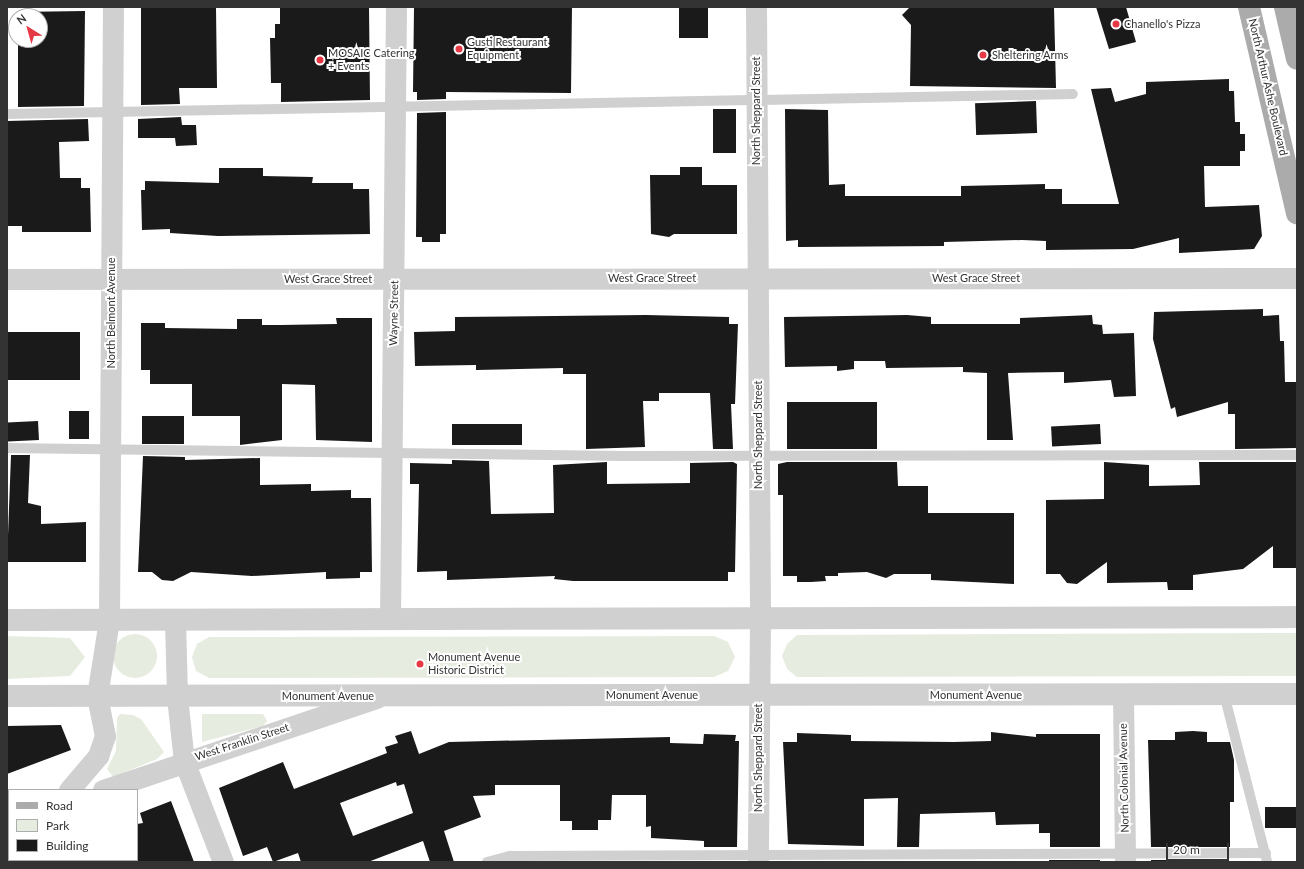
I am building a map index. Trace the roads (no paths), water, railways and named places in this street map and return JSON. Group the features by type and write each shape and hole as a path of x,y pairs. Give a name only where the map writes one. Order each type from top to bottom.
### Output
{"main road":[{"name":"North Arthur Ashe Boulevard","path":"1249,7 1297,214"},
{"path":"1285,7 1297,59"}],"street":[{"name":"North Belmont Avenue","path":"97,696 109,620 113,7"},
{"name":"Wayne Street","path":"390,619 396,7"},
{"name":"North Sheppard Street","path":"756,7 755,97 758,278 760,618 758,695 758,859"},
{"name":"West Grace Street","path":"7,280 1297,278"},
{"path":"7,620 1297,617"},
{"path":"175,620 177,697 184,761 223,862"},
{"name":"North Colonial Avenue","path":"1122,694 1125,858"},
{"name":"Monument Avenue","path":"7,696 177,697 1297,694"},
{"path":"70,789 98,756 105,736 97,696"},
{"name":"West Franklin Street","path":"106,789 184,761 382,696"}],"lane":[{"path":"7,114 113,113 755,97 1073,94"},
{"path":"7,448 110,448 392,454 1297,455"},
{"path":"487,862 510,856 642,859 1266,857 1224,694"}],"place":[{"name":"Chanello's Pizza","path":"1116,24"},
{"name":"Gusti Restaurant Equipment","path":"459,49"},
{"name":"Sheltering Arms","path":"983,55"},
{"name":"MOSAIC Catering + Events","path":"320,60"},
{"name":"Monument Avenue Historic District","path":"420,664"}]}
